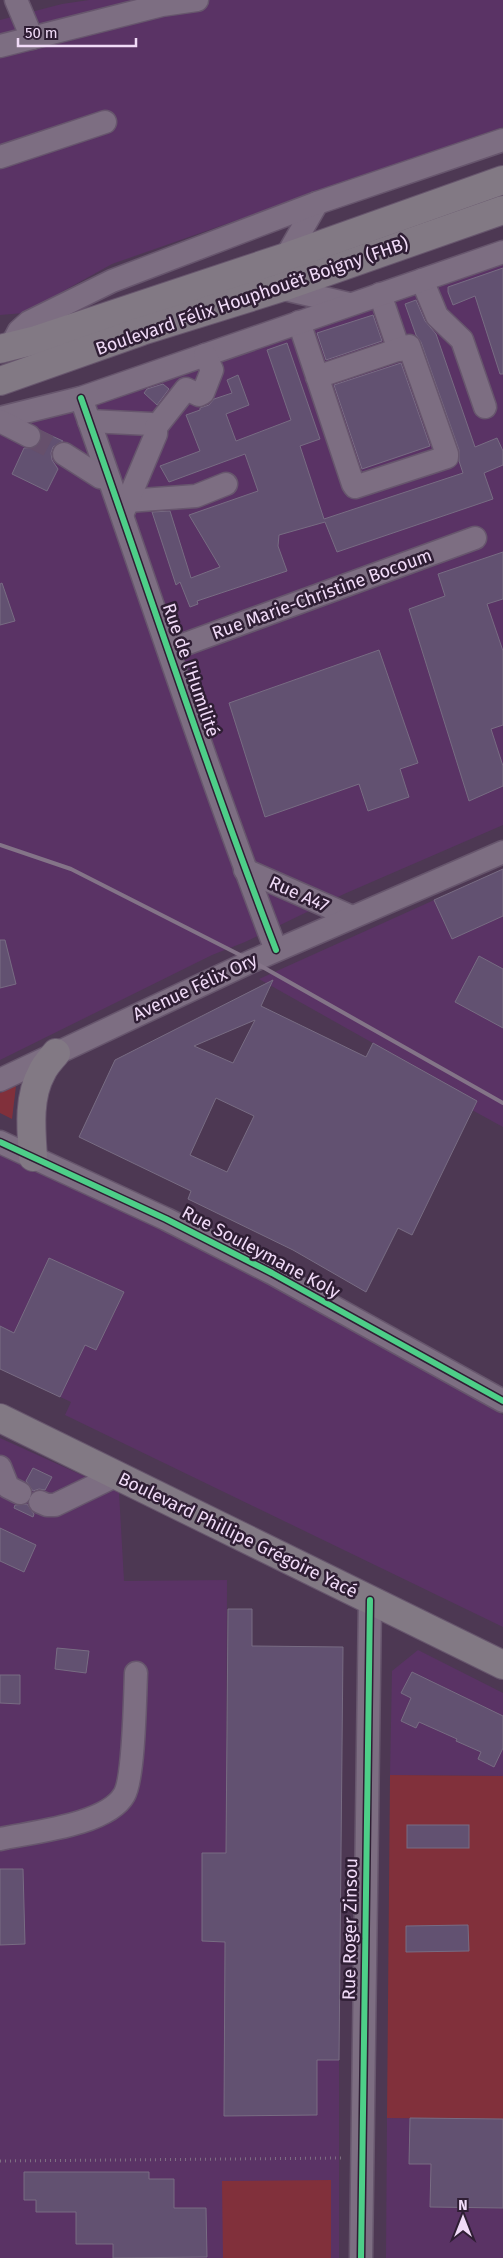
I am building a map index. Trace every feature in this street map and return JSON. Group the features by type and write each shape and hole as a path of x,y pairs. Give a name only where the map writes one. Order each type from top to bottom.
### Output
{"main road":[{"name":"Boulevard Félix Houphouët Boigny (FHB)","path":"5,347 36,340 286,257 503,180"},
{"name":"Boulevard Félix Houphouët Boigny (FHB)","path":"0,381 142,331 280,288 503,210"},
{"path":"32,1157 31,1123 35,1089 42,1071 56,1053"},
{"name":"Boulevard Phillipe Grégoire Yacé","path":"0,1418 503,1666"}],"street":[{"path":"16,0 32,38"},
{"path":"0,46 153,7 197,0"},
{"path":"0,157 105,122"},
{"name":"Boulevard Félix Houphouët Boigny (FHB)","path":"5,347 29,322 112,281 317,204 503,140"},
{"name":"Boulevard Félix Houphouët Boigny (FHB)","path":"286,257 317,204"},
{"path":"0,419 81,398 503,252"},
{"path":"422,280 437,316 462,340 485,407"},
{"path":"280,288 349,304"},
{"path":"380,294 399,350"},
{"path":"299,322 352,484 355,488 444,459 447,454 409,346 318,377"},
{"path":"125,508 156,434 156,427 184,391 188,389 196,394 203,393 212,370 205,355"},
{"name":"Rue de l'Humilité","path":"81,398 110,479 125,508 169,650 245,870 276,950"},
{"path":"0,419 29,436"},
{"path":"89,421 151,424 156,427"},
{"path":"64,454 100,477 110,479"},
{"path":"125,508 196,496 226,484"},
{"name":"Rue Marie-Christine Bocoum","path":"169,650 475,538"},
{"name":"Avenue Félix Ory","path":"0,1080 276,950 503,852"},
{"name":"Rue A47","path":"245,870 352,917"},
{"name":"Rue Souleymane Koly","path":"0,1142 166,1219 272,1273 503,1401"},
{"path":"0,1467 8,1487 47,1505 55,1505 117,1476"},
{"name":"Rue Roger Zinsou","path":"361,2258 370,1600"},
{"path":"0,1839 75,1824 103,1815 124,1796 129,1776 136,1673"}],"path":[{"path":"0,2161 362,2157"}],"shaded area":[{"path":"89,0 503,0 503,127 112,264 24,313 0,315 0,20 62,4"},
{"path":"503,243 503,825 344,894 245,942 212,955 0,1060 0,420"},
{"path":"503,869 503,1127 472,1110 476,1101 259,979"},
{"path":"16,1086 12,1119 0,1113 0,1093"},
{"path":"0,1151 277,1285 503,1415 503,1627 65,1415 71,1402 0,1369"},
{"path":"0,1438 119,1492 124,1581 227,1580 226,1853 202,1854 202,1941 225,1942 224,2059 339,2060 339,2258 0,2258"},
{"path":"418,1650 503,1693 503,1776 390,1775 392,1671"},
{"path":"390,1775 503,1776 503,2119 387,2118"},
{"path":"387,2118 503,2119 503,2258 386,2258"},
{"path":"331,2180 331,2258 223,2258 222,2181"}],"building":[{"path":"503,268 503,374 500,374 475,296 453,305 448,287"},
{"path":"416,300 425,321 436,334 475,447 497,438 503,451 503,465 484,473 493,499 337,552 325,522 279,535 278,546 287,571 197,601 198,604 190,607 180,582 176,585 152,512 170,511 191,578 220,567 189,515 258,491 245,454 169,482 160,466 200,451 186,415 209,405 214,399 232,393 227,380 238,375 249,405 226,414 236,441 291,420 267,350 287,343 320,439 300,446 324,519 463,473 459,461 459,450 421,342 416,335 405,304"},
{"path":"373,315 382,341 326,360 317,333"},
{"path":"401,363 430,446 362,469 334,385"},
{"path":"163,384 169,389 157,405 144,393 147,389"},
{"path":"41,431 63,441 53,447 51,453 52,460 58,469 47,491 12,474 24,448 36,447 40,442"},
{"path":"503,552 503,599 487,604 503,651 503,725 491,729 503,766 503,786 469,801 409,609 445,596 438,574"},
{"path":"2,583 15,621 0,625 0,584"},
{"path":"379,650 418,763 400,769 409,797 368,811 359,784 265,817 229,703"},
{"path":"503,869 503,916 452,939 434,900"},
{"path":"0,940 5,940 16,984 0,988"},
{"path":"479,956 503,969 503,1028 455,1002"},
{"path":"273,980 261,1006 366,1057 373,1043 477,1101 412,1235 398,1228 366,1292 293,1250 188,1199 191,1191 79,1137 115,1060","holes":["255,1020 233,1063 194,1046","216,1098 254,1116 227,1172 190,1155"]},
{"path":"49,1258 124,1292 96,1350 85,1345 60,1397 0,1369 0,1326 14,1333"},
{"path":"33,1468 52,1477 45,1490 33,1491 26,1481"},
{"path":"27,1504 34,1514 33,1517 14,1508 15,1505"},
{"path":"0,1528 36,1545 24,1572 0,1561"},
{"path":"228,1609 252,1609 252,1646 343,1647 339,2060 317,2060 317,2115 224,2116 225,1942 202,1941 202,1853 226,1853"},
{"path":"57,1648 89,1651 86,1673 55,1669"},
{"path":"412,1672 503,1716 503,1748 494,1767 478,1759 481,1752 456,1741 457,1739 419,1722 416,1728 401,1721 411,1698 401,1693"},
{"path":"0,1675 20,1675 20,1704 0,1703"},
{"path":"407,1825 469,1825 469,1848 407,1848"},
{"path":"0,1869 23,1869 25,1944 0,1945"},
{"path":"468,1925 469,1951 406,1952 406,1926"},
{"path":"410,2118 503,2119 503,2208 430,2207 431,2164 409,2164"},
{"path":"24,2172 149,2172 149,2179 174,2179 174,2208 206,2208 207,2257 113,2258 113,2244 76,2244 76,2212 36,2212 36,2200 24,2200"}],"tunnel":[{"path":"29,436 64,454"}],"railway":[{"path":"0,845 71,869 252,961 503,1103"}],"cycle path":[{"path":"81,398 201,744 276,950"},
{"path":"0,1142 166,1219 272,1273 503,1401"},
{"path":"361,2258 370,1600"}]}
